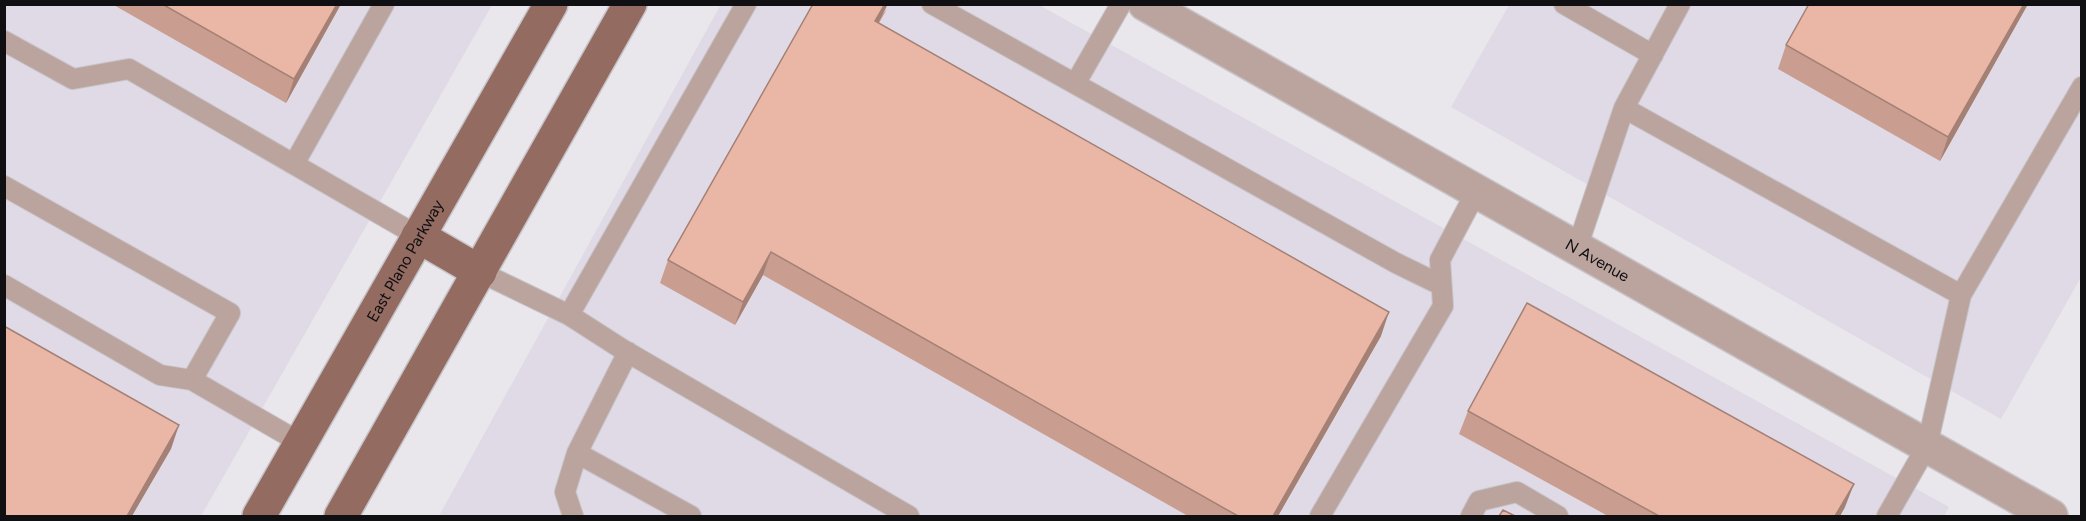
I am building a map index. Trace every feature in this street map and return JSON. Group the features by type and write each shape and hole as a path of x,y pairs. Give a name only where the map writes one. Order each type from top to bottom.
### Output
{"main road":[{"name":"East Plano Parkway","path":"259,516 551,4"},
{"path":"341,516 630,4"},
{"path":"418,236 480,272"}],"street":[{"name":"N Avenue","path":"1145,4 2051,516"}],"lane":[{"path":"294,164 384,4"},
{"path":"569,315 746,4"},
{"path":"932,4 1386,257 1441,285"},
{"path":"1075,84 1121,4"},
{"path":"1564,4 1653,55"},
{"path":"1577,249 1624,108 1680,4"},
{"path":"4,41 73,79 129,69 418,236"},
{"path":"1887,516 1927,446 1961,295 2082,87"},
{"path":"1624,108 1961,295"},
{"path":"4,186 230,313 192,380"},
{"path":"1320,516 1443,306 1440,260 1476,192"},
{"path":"480,272 569,315 628,352 909,516"},
{"path":"4,285 160,375 192,380 301,443"},
{"path":"573,516 565,492 577,453 628,352"},
{"path":"577,453 691,516"},
{"path":"1471,516 1479,501 1517,492 1558,516"}],"shaded area":[{"path":"721,4 1039,5 1949,507 1944,516 439,516"},
{"path":"4,5 492,5 201,516 5,516"},
{"path":"1509,5 2081,5 2081,277 2001,419 1451,107"}],"building":[{"path":"162,4 337,4 294,79"},
{"path":"813,4 885,4 875,21 1389,312 1273,516 1238,516 771,252 743,302 668,260"},
{"path":"1809,4 2024,4 1948,137 1786,45"},
{"path":"1527,303 1854,484 1835,516 1659,516 1468,411"},
{"path":"4,326 179,425 127,516 4,516"},
{"path":"1503,510 1515,516 1499,516"}]}
